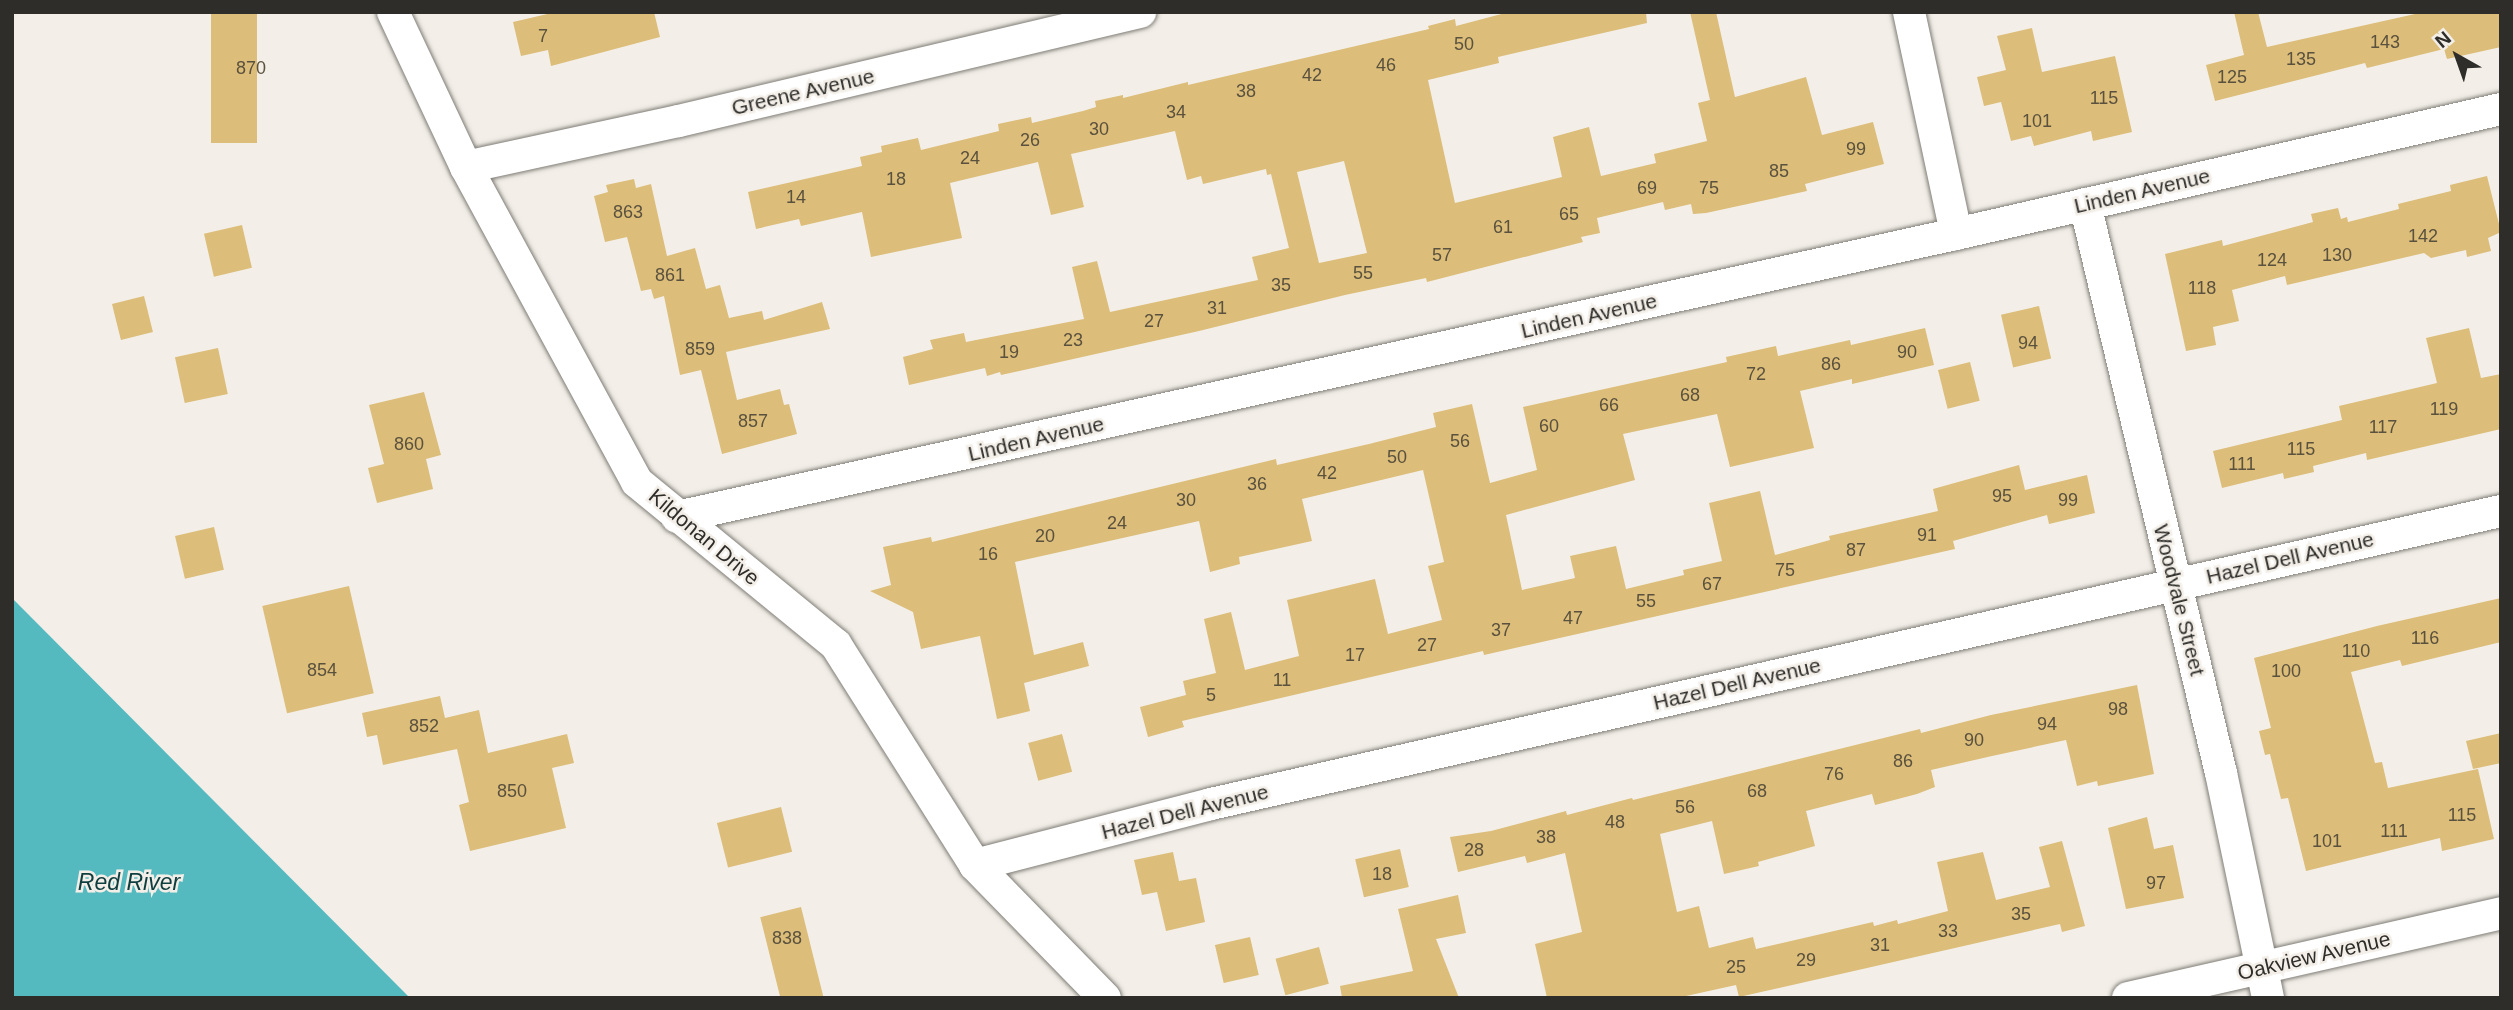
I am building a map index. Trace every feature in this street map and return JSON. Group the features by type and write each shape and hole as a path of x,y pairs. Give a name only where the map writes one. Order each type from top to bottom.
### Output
{"street":[{"name":"Kildonan Drive","path":"393,12 466,167 638,482 677,517 836,645 975,865 1105,998"},
{"name":"Greene Avenue","path":"466,167 679,121 1140,12"},
{"path":"1909,12 1955,234"},
{"name":"Linden Avenue","path":"677,517 1955,234 2501,109"},
{"name":"Woodvale Street","path":"2085,204 2221,773 2264,983"},
{"name":"Hazel Dell Avenue","path":"975,865 1211,804 2501,511"},
{"name":"Oakview Avenue","path":"2128,998 2264,983 2501,913"}],"water":[{"name":"Red River","path":"12,598 410,998 12,998"}],"building":[{"path":"211,12 257,12 257,143 211,143"},
{"path":"556,12 654,12 660,37 551,66 548,50 521,56 513,22"},
{"path":"1509,12 1646,12 1647,23 1498,57 1499,63 1428,80 1455,203 1562,177 1553,137 1589,127 1601,176 1656,163 1654,154 1707,141 1698,103 1710,100 1690,12 1716,12 1735,97 1806,77 1822,135 1873,122 1884,164 1805,184 1807,191 1706,213 1693,214 1691,204 1665,210 1663,202 1597,218 1600,233 1581,237 1583,242 1427,282 1426,278 1345,295 1001,375 1000,372 987,376 985,368 909,385 903,357 933,349 930,340 964,333 966,342 1084,319 1072,267 1097,261 1110,312 1258,280 1252,257 1289,248 1271,174 1267,175 1266,169 1203,184 1201,176 1187,180 1175,131 1071,154 1084,207 1051,215 1038,162 950,183 962,238 871,257 862,212 801,226 799,219 756,229 748,192 862,166 860,157 882,152 881,146 918,138 921,150 999,131 998,124 1031,117 1032,123 1083,111 1096,107 1095,101 1123,95 1123,98 1188,82 1188,85 1429,29 1428,26 1455,19 1456,26","holes":["1344,161 1367,253 1319,263 1297,172"]},
{"path":"2234,12 2258,12 2267,47 2424,12 2501,12 2501,47 2447,59 2444,49 2367,68 2365,63 2215,101 2206,65 2244,55"},
{"path":"2032,28 2042,72 2115,56 2132,132 2093,141 2091,131 2034,146 2031,136 2011,141 2001,102 1984,106 1977,77 2006,70 1997,36"},
{"path":"2487,176 2501,232 2488,238 2491,251 2467,257 2466,250 2431,258 2424,253 2287,285 2285,276 2232,290 2239,321 2213,327 2216,345 2186,351 2165,254 2222,240 2223,246 2313,222 2311,214 2338,208 2341,219 2347,217 2348,222 2399,209 2398,204 2451,191 2450,185"},
{"path":"634,179 636,188 651,184 667,256 695,248 706,289 720,285 729,318 762,311 764,320 822,302 830,329 726,352 737,400 780,389 784,405 789,404 797,434 722,454 701,370 680,375 664,296 654,299 651,289 641,291 627,237 605,242 594,196 608,192 606,185"},
{"path":"242,225 252,268 214,277 204,234"},
{"path":"144,296 153,332 121,340 112,304"},
{"path":"2039,306 2051,359 2013,367 2001,315"},
{"path":"1925,328 1934,365 1852,384 1852,379 1800,391 1814,448 1730,467 1717,414 1623,434 1635,480 1506,515 1522,590 1575,578 1570,556 1616,546 1626,589 1684,575 1683,570 1722,561 1709,503 1760,491 1775,555 1830,540 1829,536 1938,511 1933,489 2019,465 2025,490 2087,475 2095,513 2049,524 2047,515 1953,541 1955,549 1484,655 1483,651 1182,721 1184,727 1148,737 1140,707 1186,695 1183,681 1216,673 1204,619 1231,612 1245,670 1299,656 1287,600 1375,579 1388,634 1442,620 1428,566 1444,562 1423,470 1302,499 1312,541 1239,557 1240,564 1210,572 1199,521 1015,562 1034,655 1083,642 1089,666 1024,683 1030,711 997,719 980,636 921,649 913,612 870,591 891,585 883,547 931,537 932,542 1276,459 1277,465 1369,444 1436,427 1433,413 1472,404 1490,483 1537,470 1523,407 1727,362 1726,357 1776,346 1778,356 1850,340 1851,345"},
{"path":"2469,328 2481,378 2501,374 2501,429 2367,460 2366,453 2313,466 2314,472 2284,479 2283,473 2222,488 2213,451 2342,420 2339,406 2437,383 2426,338"},
{"path":"218,348 228,394 185,403 175,357"},
{"path":"1970,362 1980,401 1948,409 1938,370"},
{"path":"424,392 441,455 426,459 433,489 377,503 368,468 384,464 369,405"},
{"path":"214,527 224,570 185,579 175,536"},
{"path":"349,586 374,693 287,713 262,606"},
{"path":"2501,598 2501,642 2402,666 2400,660 2351,672 2375,763 2382,762 2388,788 2478,769 2494,839 2442,851 2440,838 2306,871 2288,798 2281,799 2270,754 2265,755 2259,731 2271,728 2254,658"},
{"path":"2137,685 2154,774 2098,786 2097,781 2077,786 2066,740 1931,770 1935,787 1917,794 1875,805 1872,794 1806,811 1815,846 1758,862 1759,866 1724,874 1712,821 1660,834 1677,912 1699,906 1709,948 1753,937 1756,949 1873,922 1874,926 1897,920 1898,924 1948,911 1937,862 1983,852 1996,900 2050,887 2039,847 2062,841 2085,926 2062,932 2060,924 1739,997 1736,985 1677,998 1547,998 1535,944 1582,932 1565,853 1527,863 1525,856 1458,872 1450,837 1491,831 1566,811 1567,815 1632,798 1633,800 1920,729 1921,733 1991,715"},
{"path":"440,696 445,718 479,710 488,753 567,734 574,763 552,768 566,828 470,851 459,805 469,802 457,749 383,765 377,735 367,737 362,713"},
{"path":"2501,733 2501,763 2473,769 2466,741"},
{"path":"1062,734 1072,772 1038,781 1028,743"},
{"path":"781,807 792,852 728,868 717,823"},
{"path":"2147,817 2154,849 2173,845 2184,898 2126,909 2108,828"},
{"path":"1400,849 1409,887 1364,897 1355,859"},
{"path":"1173,852 1179,881 1196,878 1205,922 1166,931 1157,892 1142,895 1134,860"},
{"path":"1458,895 1466,933 1436,939 1459,998 1342,998 1340,986 1413,971 1398,909"},
{"path":"801,907 824,998 780,998 760,917"},
{"path":"1250,937 1259,975 1224,983 1215,945"},
{"path":"1319,947 1329,984 1285,995 1276,959"}]}
